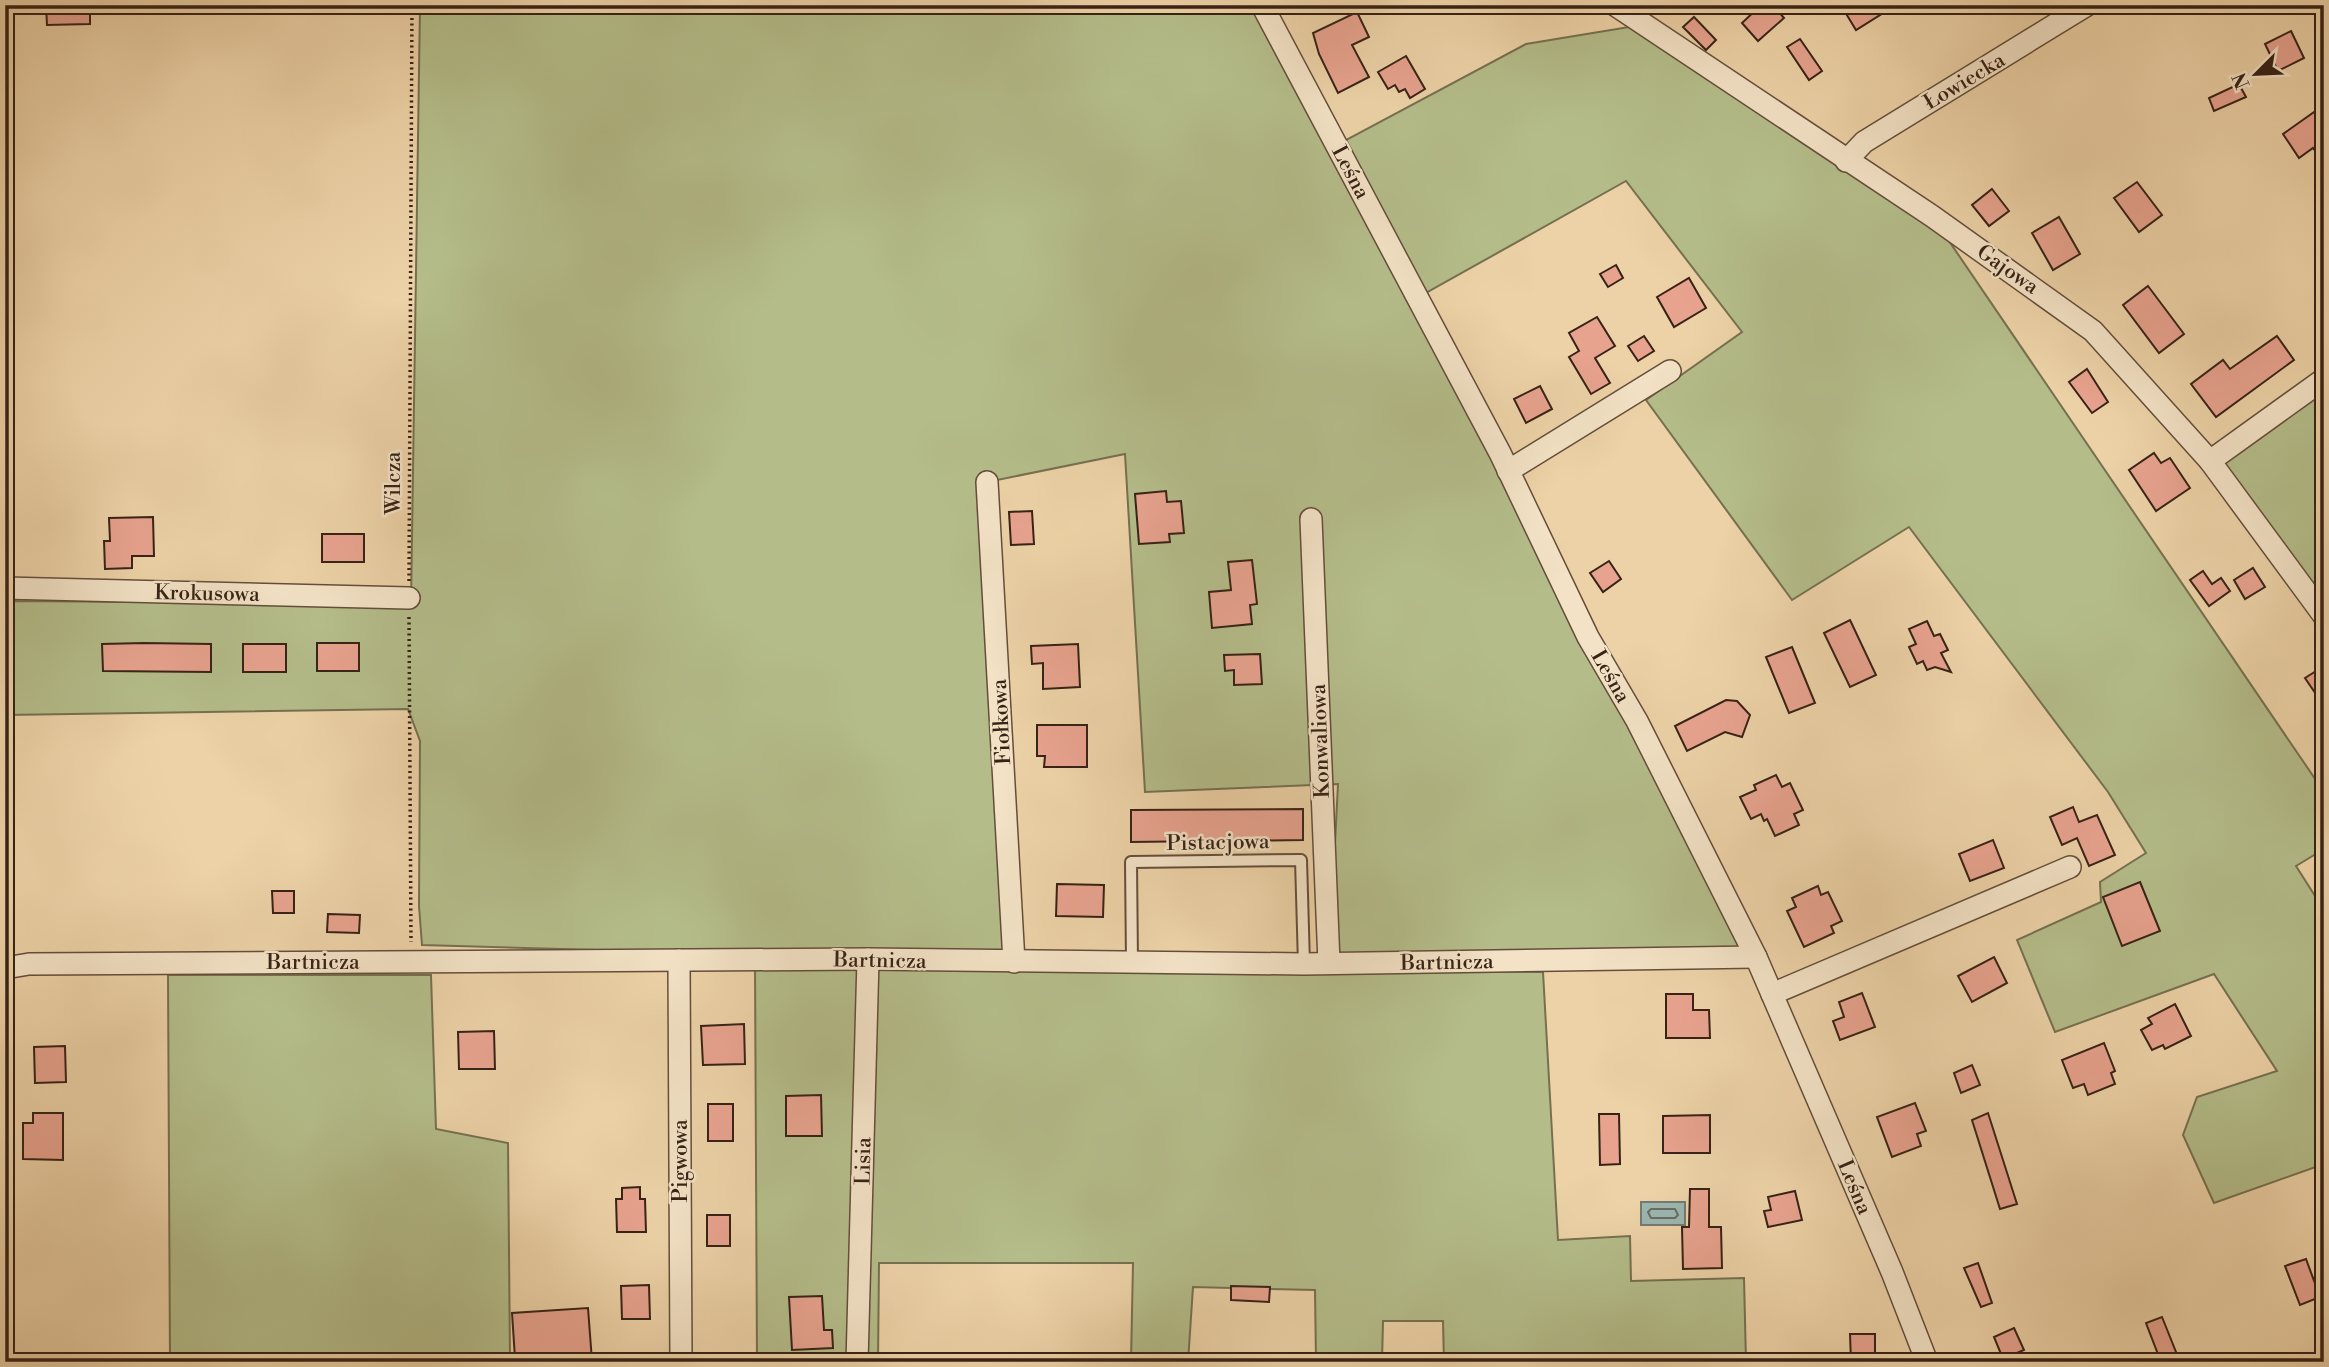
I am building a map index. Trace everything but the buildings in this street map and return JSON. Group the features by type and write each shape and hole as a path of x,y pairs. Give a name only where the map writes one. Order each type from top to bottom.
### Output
{"street":[{"name":"Leśna","path":"1262,5 1508,471 1588,637 1637,721 1756,957 1892,1272 1927,1362"},
{"name":"Gajowa","path":"1615,5 1954,232 2093,331 2210,461 2324,616"},
{"name":"Łowiecka","path":"1846,160 1864,142 2087,5"},
{"path":"1508,471 1670,371"},
{"path":"2210,461 2324,379"},
{"name":"Fiołkowa","path":"987,482 1014,962"},
{"name":"Konwaliowa","path":"1311,519 1329,963"},
{"name":"Krokusowa","path":"5,589 409,598"},
{"path":"1772,994 2070,867"},
{"name":"Bartnicza","path":"5,968 29,964 412,961 868,959 1304,964 1756,957"},
{"name":"Lisia","path":"858,1362 868,959"},
{"name":"Pigwowa","path":"678,960 681,1362"}],"lane":[{"name":"Pistacjowa","path":"1132,963 1131,862 1301,860 1304,964"}],"path":[{"name":"Wilcza","path":"412,5 409,598 412,961"}],"green space":[{"path":"420,5 1264,5 1337,145 1526,44 1641,25 1932,216 2324,792 2324,849 2296,866 2324,910 2324,1164 2214,1203 2183,1135 2197,1097 2277,1071 2214,974 2055,1032 2017,940 2101,902 2100,882 2146,853 2108,792 1909,527 1792,600 1646,400 1742,332 1626,181 1417,298 1756,957 1329,963 1338,784 1145,792 1125,454 987,482 1014,962 422,945 419,906 420,741 408,709 5,715 5,601 411,604"},
{"path":"2324,390 2324,616 2210,461"},
{"path":"755,965 1543,972 1558,1240 1630,1236 1631,1281 1744,1278 1746,1362 1444,1362 1443,1321 1383,1321 1382,1362 1316,1362 1315,1290 1193,1287 1188,1362 1131,1362 1133,1263 879,1263 878,1362 757,1362"},
{"path":"168,975 431,975 436,1129 508,1143 510,1359 170,1362"}],"water":[{"path":"1641,1202 1685,1202 1685,1225 1641,1225"}]}
